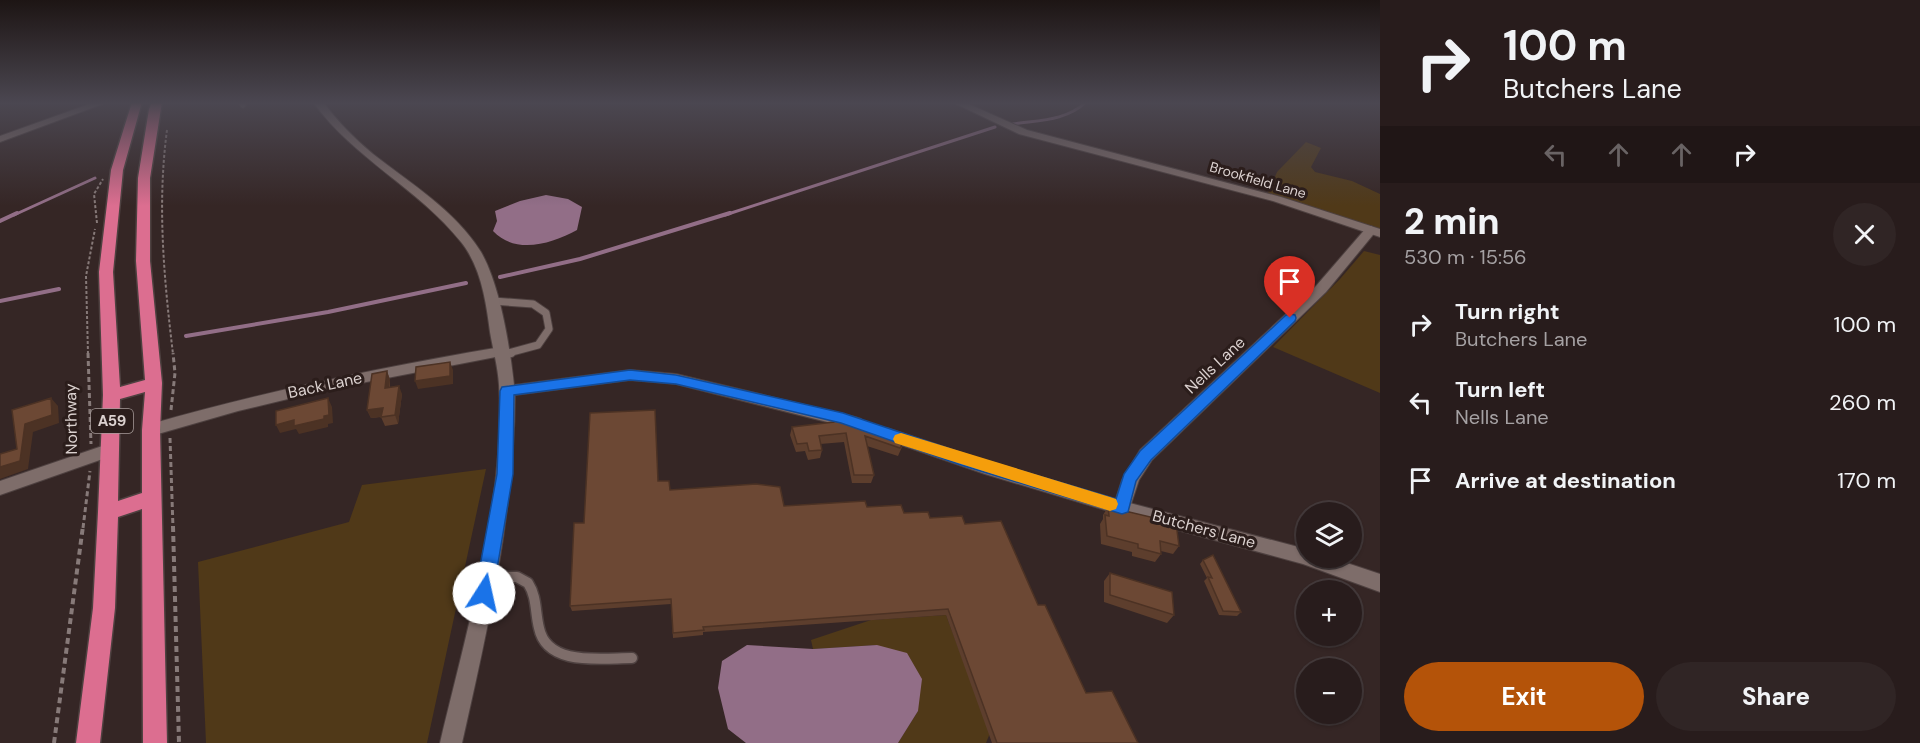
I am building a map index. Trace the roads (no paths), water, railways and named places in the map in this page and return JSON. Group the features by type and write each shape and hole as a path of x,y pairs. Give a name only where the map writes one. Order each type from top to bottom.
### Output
{"highway":[{"name":"A59","path":"88,743 104,608 111,449 112,395 106,272 117,170 127,137"},
{"name":"A59","path":"151,137 144,178 143,261 154,383 151,430 155,743"},
{"path":"112,395 154,383"},
{"path":"108,512 153,497"}],"street":[{"path":"347,137 436,208 453,225 477,256 487,274 493,301 507,391 505,474 478,626 451,743"},
{"name":"Brookfield Lane","path":"1037,137 1277,199 1376,232"},
{"name":"Nells Lane","path":"1122,508 1127,485 1146,455 1321,289 1376,232"},
{"name":"Back Lane","path":"151,430 254,401 411,367 501,353"},
{"name":"Butchers Lane","path":"507,391 630,375 676,379 843,418 966,461 1122,508 1296,555"},
{"path":"0,488 111,449"},
{"name":"Butchers Lane","path":"1336,568 1380,583"}],"lane":[{"path":"493,301 533,304 546,313 549,329 538,345 501,353"},
{"path":"487,577 514,576 528,581 534,592 537,630 549,648 567,656 632,658"}],"waterway":[{"path":"725,215 965,137"},
{"path":"14,215 95,178"},
{"path":"0,221 17,213"},
{"path":"500,277 580,259 730,213"},
{"path":"186,336 328,312 466,283"},
{"path":"0,301 59,289"}]}
